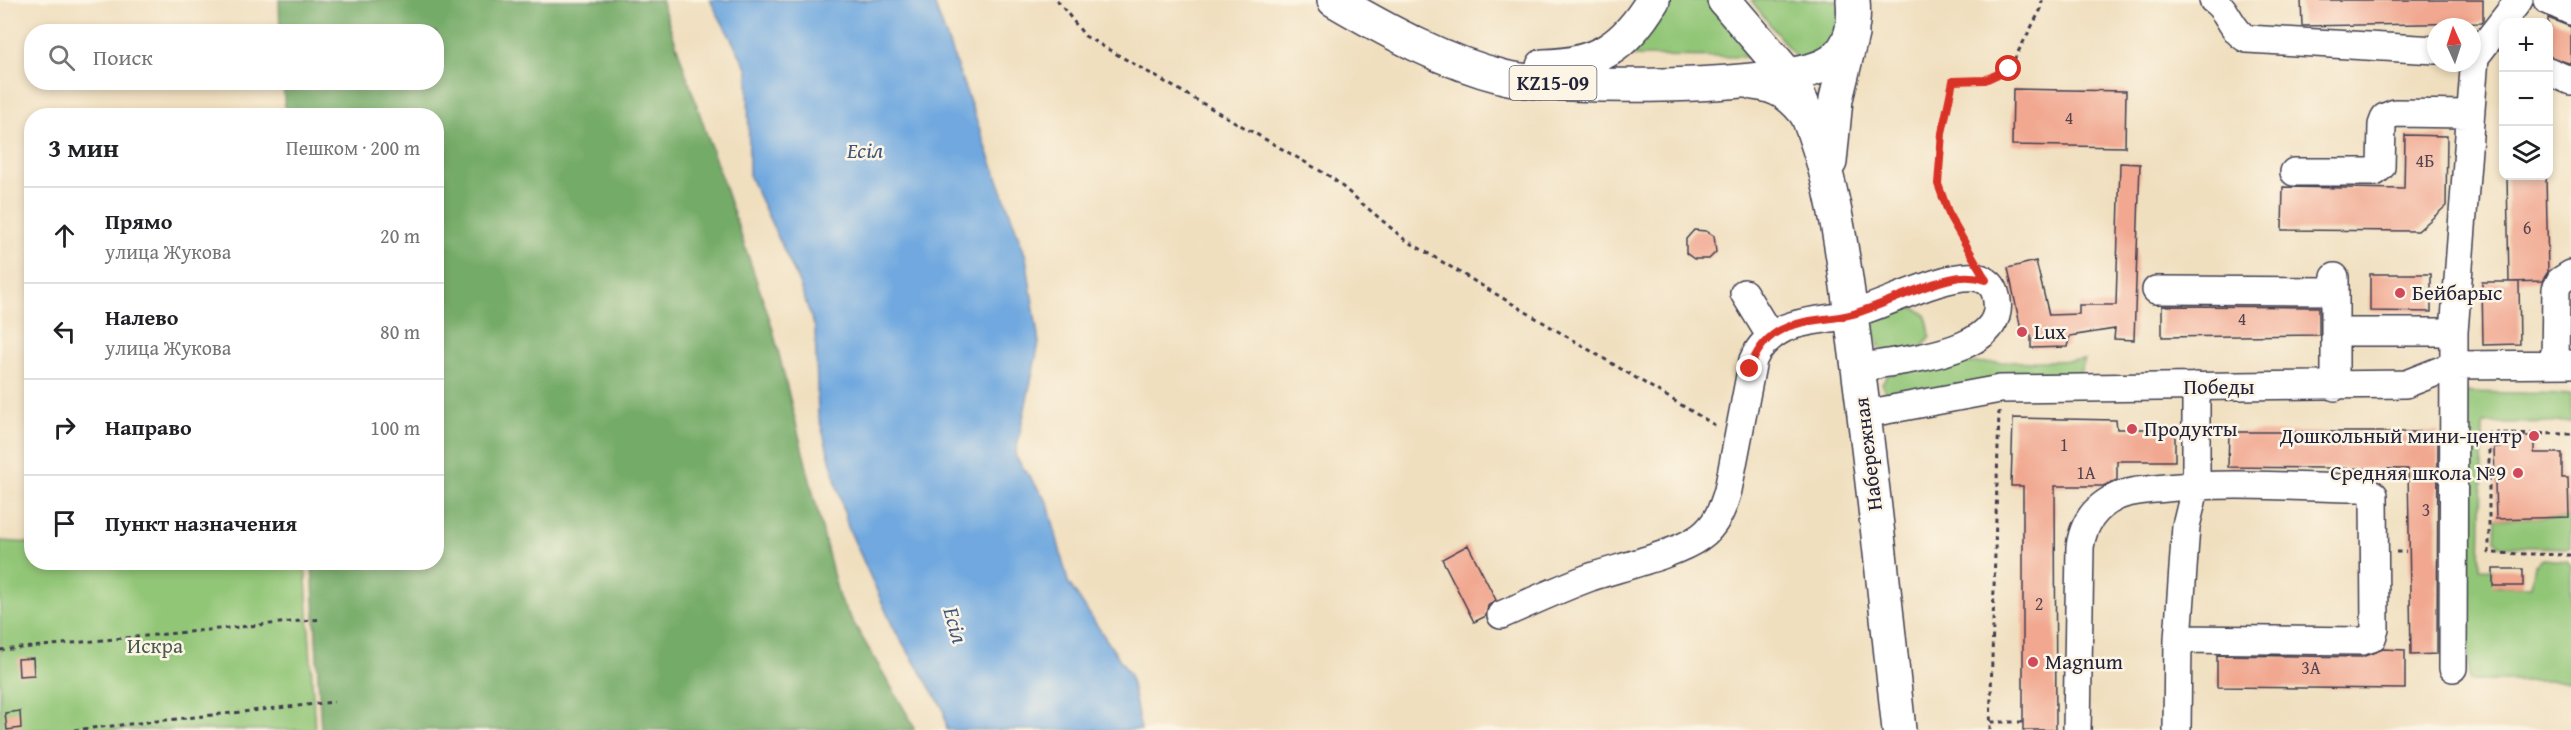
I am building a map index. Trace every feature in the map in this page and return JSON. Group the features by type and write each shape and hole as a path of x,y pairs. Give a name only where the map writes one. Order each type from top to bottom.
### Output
{"main road":[{"name":"KZ15-09","path":"1334,0 1443,56 1514,79 1543,83 1610,85 1730,81 1789,76 1810,71 1832,60 1845,48 1852,34"},
{"name":"KZ15-09","path":"1367,0 1467,48 1535,66 1568,65 1600,56 1634,27 1653,0"},
{"name":"Набережная","path":"1724,0 1789,76 1810,119 1829,179 1865,414 1899,730"},
{"name":"Набережная","path":"1829,179 1836,99 1852,34 1853,0"},
{"path":"1730,81 1765,84 1779,88 1793,98 1810,119"}],"street":[{"path":"2213,0 2222,7 2238,33 2247,39 2427,49"},
{"path":"2453,668 2454,332 2469,114 2485,51 2519,0"},
{"path":"2547,0 2571,11"},
{"path":"2550,72 2571,81"},
{"path":"2294,172 2375,172 2382,167 2382,125 2385,117 2395,113 2469,114"},
{"path":"2563,364 2556,290 2560,281 2571,274"},
{"path":"1501,615 1588,578 1682,547 1700,537 1714,524 1722,509 1753,360 1771,337 1792,326 1851,314 1950,279 1975,277 1986,280 1993,286 1997,299 1995,319 1990,330 1950,350 1857,368"},
{"path":"2156,290 2335,284 2335,387"},
{"path":"1744,293 1771,337"},
{"path":"2335,332 2454,332"},
{"name":"Победы","path":"1865,414 2000,388 2335,387 2406,384 2454,365 2563,364"},
{"path":"2178,730 2178,639 2186,526 2196,485 2196,386"},
{"path":"2078,730 2082,533 2094,513 2116,497 2143,490 2196,485 2359,488 2371,491 2376,504 2375,629 2372,638 2362,641 2178,639"}],"path":[{"path":"1057,0 1085,36 1331,177 1404,239 1738,438"},
{"path":"1986,280 1950,217 1938,184 1942,133 1953,81 1985,80 2009,69 2041,9 2042,0"},
{"path":"1990,730 2000,388"},
{"path":"2571,434 2489,433 2489,553 2571,555"},
{"path":"0,650 322,619"},
{"path":"74,730 334,702"},
{"path":"1991,722 2023,722"}],"green space":[{"path":"279,0 661,0 772,326 839,598 913,724 914,730 321,730 312,570 444,570 444,108 285,108 283,90 444,90 444,24 280,24"},
{"path":"1668,0 1718,0 1767,57 1621,56"},
{"path":"1751,0 1840,0 1835,45 1800,60"},
{"path":"1904,306 1922,312 1927,318 1930,336 1922,347 1888,352 1879,347 1873,324 1884,312"},
{"path":"2085,360 2080,372 2070,379 1911,397 1886,395 1882,383 1888,375 1933,364"},
{"path":"2464,392 2571,394 2571,422 2483,423 2480,568 2493,569 2494,586 2531,586 2535,565 2543,559 2567,561 2571,565 2571,681 2469,681"},
{"path":"2568,499 2571,499 2570,548 2501,546 2495,540 2496,519 2568,517"},
{"name":"Искра","path":"0,541 24,543 24,570 305,570 315,730 0,730"}],"water":[{"name":"Есіл","path":"710,0 933,0 1026,257 1039,343 1015,456 1048,503 1068,582 1130,675 1141,730 947,730 943,708 894,629 848,527 818,414 815,328 797,278 749,175 748,70"}],"building":[{"path":"2301,0 2483,0 2481,23 2481,18 2427,18 2427,24 2302,26"},
{"path":"2553,20 2571,27 2571,64 2553,58"},
{"path":"2013,89 2126,91 2125,147 2012,145"},
{"path":"2405,135 2447,136 2446,206 2418,231 2282,230 2283,187 2404,189"},
{"path":"2120,163 2140,164 2134,340 2114,339 2115,329 2070,336 2067,347 2031,348 2031,336 2020,325 2008,268 2036,261 2049,315 2079,314 2079,305 2116,305"},
{"path":"2507,180 2546,180 2548,272 2542,281 2509,282"},
{"path":"1694,230 1706,231 1714,236 1716,252 1709,259 1694,259 1686,253 1686,239"},
{"name":"Бейбарыс","path":"2370,274 2431,274 2431,312 2370,311"},
{"path":"2482,282 2519,282 2520,344 2483,345"},
{"path":"2162,306 2319,307 2319,335 2162,337"},
{"path":"2013,418 2116,420 2117,429 2175,429 2175,461 2117,461 2117,480 2103,486 2055,486 2056,730 2023,730 2023,486 2011,486"},
{"path":"2229,432 2438,432 2437,654 2411,655 2408,469 2228,467"},
{"path":"2519,436 2534,436 2534,453 2562,453 2562,478 2568,478 2569,517 2496,519 2494,447 2520,446"},
{"path":"1468,545 1496,600 1488,606 1486,616 1474,622 1442,559"},
{"path":"2493,569 2523,569 2523,586 2493,586"},
{"path":"2383,649 2405,650 2405,689 2217,687 2217,655 2362,657"},
{"path":"33,658 34,675 19,676 18,659"},
{"path":"20,711 21,728 7,730 5,713"}],"place":[{"name":"Бейбарыс","path":"2400,293"},
{"name":"Lux","path":"2022,332"},
{"name":"Продукты","path":"2132,429"},
{"name":"Дошкольный мини-центр","path":"2534,436"},
{"name":"Средняя школа №9","path":"2518,473"},
{"name":"Magnum","path":"2033,662"}],"route":[{"path":"1750,369 1763,344 1785,328 1851,314 1950,279 1975,277 1986,280 1950,217 1938,184 1942,133 1953,81 1985,80 2009,69"}]}
